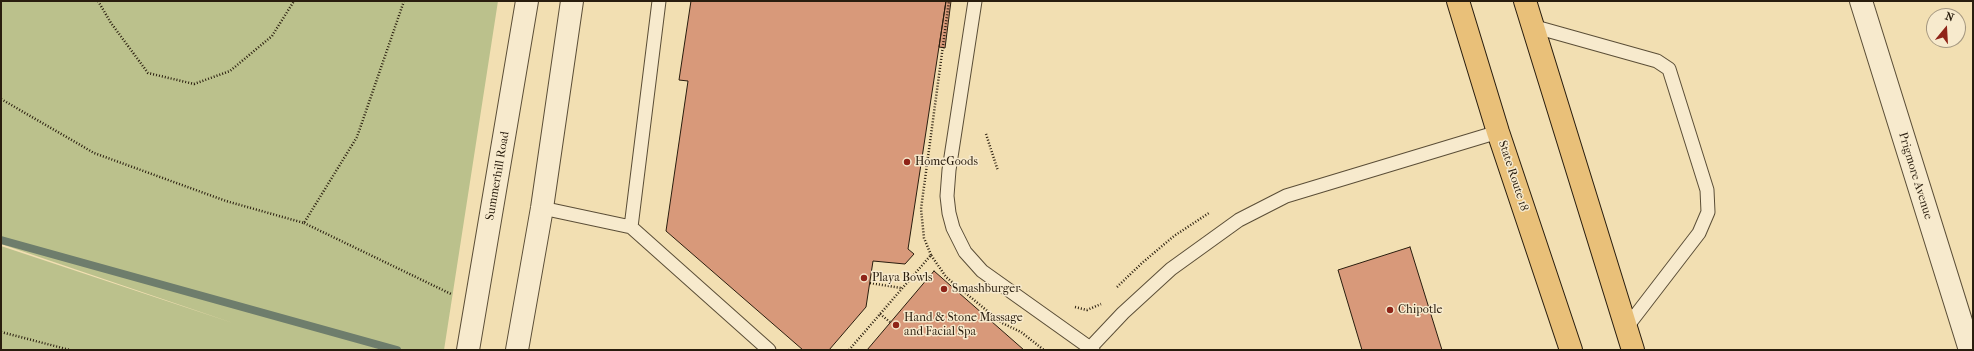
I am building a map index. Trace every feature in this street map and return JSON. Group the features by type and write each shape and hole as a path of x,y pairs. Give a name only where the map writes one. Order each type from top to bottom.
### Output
{"highway":[{"name":"State Route 18","path":"1458,1 1498,132 1571,350"},
{"path":"1525,1 1633,350"}],"street":[{"name":"Summerhill Road","path":"468,350 527,1"},
{"path":"518,343 542,208 572,1"},
{"name":"Prigmore Avenue","path":"1861,1 1970,350"}],"lane":[{"path":"631,227 659,1"},
{"path":"975,1 948,170 947,196 953,228 966,252 982,271 1092,349 1123,314 1172,269 1239,220 1286,196 1498,132"},
{"path":"1532,26 1657,61 1669,69 1700,167 1707,190 1708,212 1699,232 1626,328"},
{"path":"542,208 631,227 769,350"}],"path":[{"path":"98,1 111,23 148,74 194,84 230,71 272,36 294,1"},
{"path":"304,223 357,137 404,1"},
{"path":"1,99 94,153 226,201 304,223 452,295"},
{"path":"986,134 998,171"},
{"path":"849,350 930,255 946,277 996,319 1021,332 1044,350"},
{"path":"870,283 901,288"},
{"path":"880,314 890,322"},
{"path":"1,332 70,350"}],"green space":[{"path":"1,1 498,1 444,350 1,350 1,246 233,323 1,244"}],"building":[{"path":"691,1 946,1 908,249 914,254 905,264 873,261 866,307 829,350 803,350 666,231 688,81 679,80"},
{"path":"946,1 951,1 945,48 939,47"},
{"name":"Chipotle","path":"1410,247 1442,350 1362,350 1338,270"},
{"path":"934,271 1024,350 867,350"}],"waterway":[{"path":"1,240 397,350"}],"place":[{"name":"HomeGoods","path":"907,162"},
{"name":"Playa Bowls","path":"864,278"},
{"name":"Smashburger","path":"944,289"},
{"name":"Chipotle","path":"1390,310"},
{"name":"Hand & Stone Massage and Facial Spa","path":"896,325"}]}
